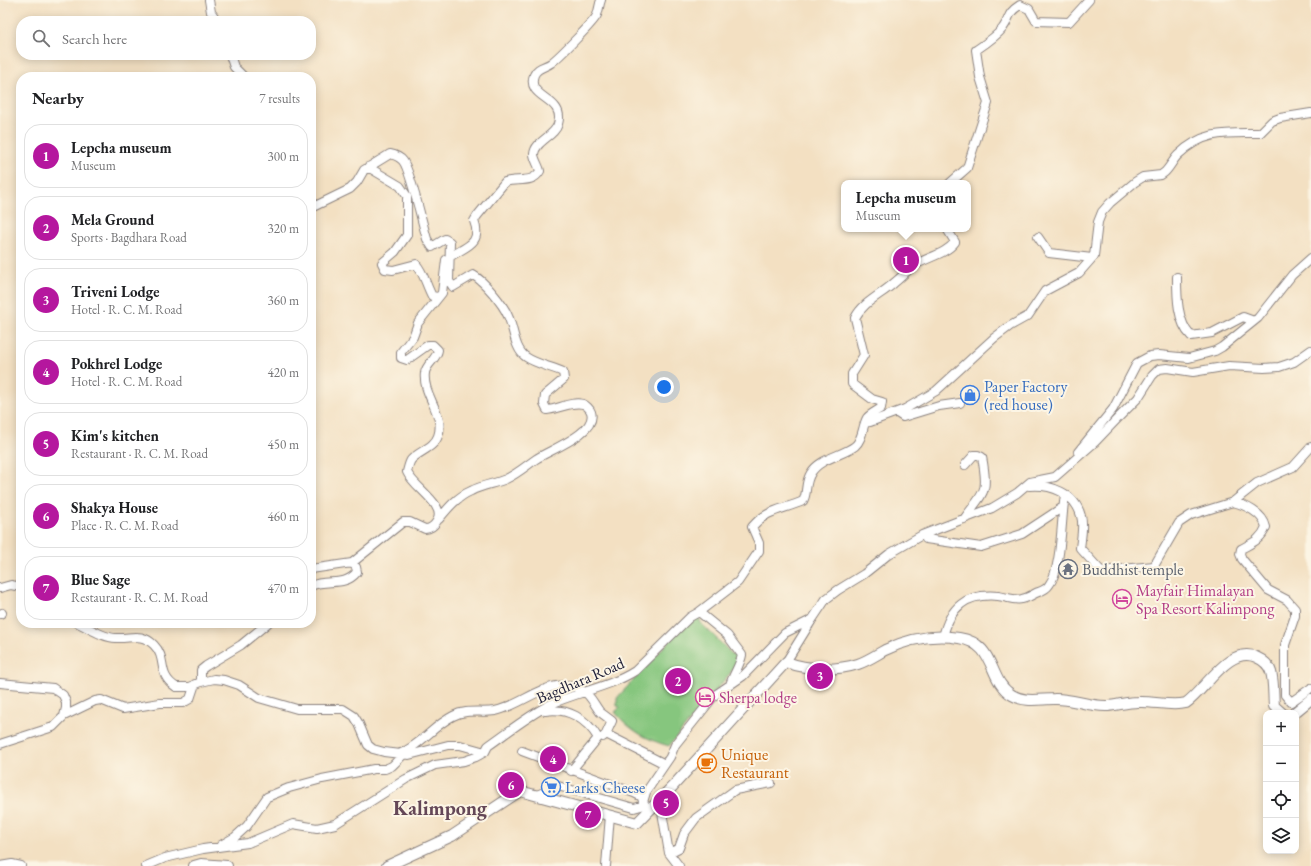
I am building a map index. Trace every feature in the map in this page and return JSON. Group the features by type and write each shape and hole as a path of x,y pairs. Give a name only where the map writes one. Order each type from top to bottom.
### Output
{"main road":[{"path":"387,866 452,836 520,791 637,823 648,806 786,662 806,668 849,666 859,664 905,642 927,637 960,638 972,642 982,648 988,656 1006,691 1013,696 1028,700 1064,699 1108,706 1138,702 1179,705 1186,703 1228,662 1242,656 1254,656 1268,666 1273,684 1274,706 1279,710"},
{"path":"1298,710 1311,699"},
{"path":"194,866 201,864 227,866"}],"street":[{"path":"209,0 211,12 214,16"},
{"path":"316,568 352,563 403,522 410,522 425,529 435,525 440,514 438,507 410,478 407,472 411,460 434,443 438,437 439,421 429,394 425,374 427,367 438,350 432,345 428,345 407,360 401,358 400,354 413,337 418,323 442,292 444,264 450,256 468,246 476,236 478,230 474,221 476,216 498,188 505,182 512,180 532,179 538,176 540,171 534,156 535,151 538,145 554,131 559,117 559,110 555,104 541,96 536,91 533,81 534,74 539,69 551,64 594,20 601,0"},
{"path":"953,180 967,168 988,103 980,78 976,50 1004,28 1011,11 1020,6 1030,9 1036,20 1069,22 1089,0"},
{"path":"232,60 234,68 238,72"},
{"path":"864,428 876,418 897,413 942,387 994,338 1010,326 1028,316 1045,290 1079,273 1092,258 1096,248 1098,222 1102,212 1118,195 1135,182 1144,177 1161,175 1181,153 1201,138 1223,133 1260,133 1272,121 1280,118 1311,113"},
{"path":"316,205 350,188 368,167 390,154 398,156 405,162 427,240 432,247 445,239 450,242 449,281 453,287 473,275 480,279 490,292 500,301 508,315 515,332 518,349 526,357 563,372 564,379 545,395 544,404 547,410 573,403 584,404 590,410 592,417 589,424 566,444 536,459 524,469 507,479 471,490 458,499 438,519"},
{"path":"368,167 400,186 407,196 407,235 395,252 382,263 385,268 393,270 416,264 422,270 426,286 432,296 438,298"},
{"path":"864,428 868,417 882,408 882,402 872,399 852,384 852,374 864,355 855,318 858,312 868,302 894,283 904,273 919,263 950,249 955,242 949,232"},
{"path":"1038,237 1049,253 1092,258"},
{"path":"1067,467 1113,409 1137,363 1150,356 1189,358 1215,351 1254,321 1264,311 1292,275 1311,258"},
{"path":"1177,277 1177,298 1185,330 1191,336 1212,333 1243,317 1254,321"},
{"path":"786,662 826,599 864,574 889,554 922,535 992,508 1030,482 1055,477 1095,442 1138,398 1152,376 1159,369 1167,368 1193,372 1230,366 1264,368 1279,367 1294,362 1311,350"},
{"path":"897,413 903,417 939,406 960,403"},
{"name":"Bagdhara Road","path":"485,752 488,746 538,712 584,691 624,678 635,671 676,629 738,582 759,551 759,543 752,527 760,518 778,508 803,501 806,497 805,484 811,471 821,463 847,452 857,444 864,428"},
{"path":"1022,488 1043,486 1055,488 1075,501 1082,517 1080,548 1101,571 1154,566 1179,523 1191,515 1233,502 1257,484 1293,467 1311,447"},
{"path":"963,520 979,499 986,485 982,457 978,455 974,456 965,464"},
{"path":"943,637 946,621 954,609 967,601 987,596 1021,600 1045,590 1050,585 1055,574 1065,495"},
{"path":"1233,502 1251,509 1261,517 1266,528 1264,533 1256,541 1241,549 1240,554 1242,559 1268,590 1286,600 1295,609 1285,645 1285,696 1291,702 1311,688"},
{"path":"926,539 981,547 1022,534 1063,507"},
{"path":"316,584 346,581 352,578 357,572 356,567 352,563"},
{"path":"0,588 11,585 16,586"},
{"path":"699,612 727,635 742,655 740,663 732,675 730,685"},
{"path":"648,806 646,792 693,721 715,695 743,676 786,633 812,620"},
{"path":"91,628 116,638 135,636 144,638 153,643 159,650 165,678 176,688 183,688 214,679 224,680 239,685 259,698 297,709 343,709 354,716 368,745 373,749 401,754 419,754 448,745 460,745 485,752"},
{"path":"0,744 53,727 64,716 95,701 101,700 123,709 160,703 183,703 190,699 198,683 201,670 241,645 262,628"},
{"path":"0,683 53,688 59,690 66,702 64,716"},
{"path":"218,846 230,841 247,826 267,797 312,781 374,769 385,769 392,766 401,754 414,746 438,725 455,714 476,710 496,710 546,688 568,686 584,691 601,713 612,721 606,734 577,762 571,771"},
{"path":"538,712 555,709 569,712 593,729 598,741"},
{"path":"606,734 665,764"},
{"path":"522,751 571,771 634,793 642,797 648,806"},
{"path":"146,866 165,858 218,846 248,843 293,824 317,828 335,824 406,779 435,765 464,761 485,752"},
{"path":"669,853 679,848 684,834 696,818 735,790 771,783"},
{"path":"537,795 558,786 634,808 648,806 662,812 667,833 669,853 679,866"},
{"path":"606,866 610,815"},
{"path":"0,866 12,864 21,866"}],"green space":[{"path":"698,615 701,623 733,655 738,654 737,665 669,746 653,741 639,734 626,724 615,712 620,707 617,706 617,698 691,617"}],"place":[{"name":"Lepcha museum","path":"906,260"},
{"name":"Paper Factory (red house)","path":"970,395"},
{"name":"Buddhist temple","path":"1068,569"},
{"name":"Mayfair Himalayan Spa Resort Kalimpong","path":"1122,599"},
{"name":"Triveni Lodge","path":"820,676"},
{"name":"Mela Ground","path":"678,681"},
{"name":"Sherpa lodge","path":"705,697"},
{"name":"Pokhrel Lodge","path":"553,759"},
{"name":"Unique Restaurant","path":"707,763"},
{"name":"Shakya House","path":"511,785"},
{"name":"Larks Cheese","path":"551,787"},
{"name":"Kim's kitchen","path":"666,803"},
{"name":"Blue Sage","path":"588,815"}],"district":[{"name":"Kalimpong","path":"440,808"}]}
